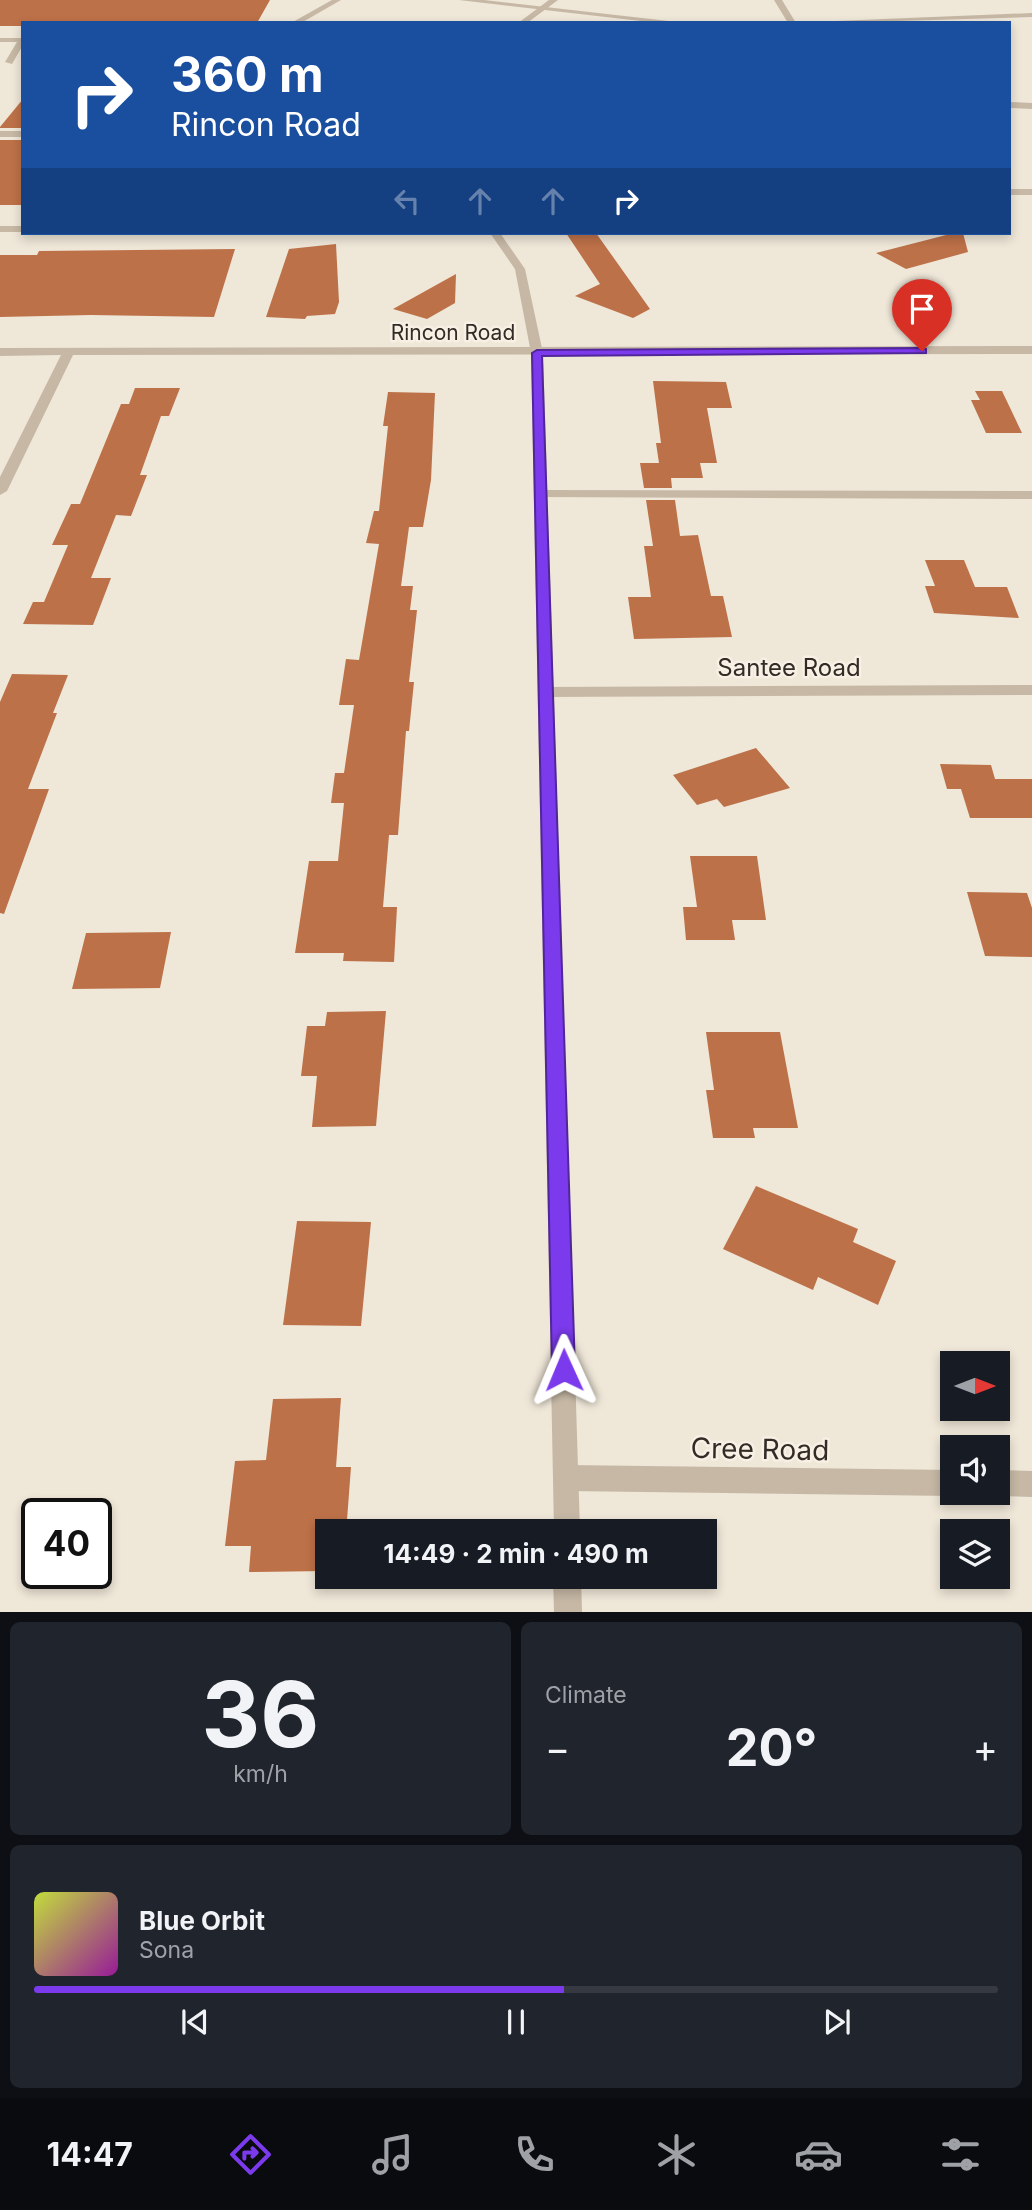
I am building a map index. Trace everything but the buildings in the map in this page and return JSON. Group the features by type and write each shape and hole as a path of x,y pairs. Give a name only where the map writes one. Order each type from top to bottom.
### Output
{"street":[{"path":"299,21 337,0"},
{"path":"463,0 662,21"},
{"path":"525,21 554,0"},
{"path":"778,0 791,21"},
{"path":"884,21 1032,15"},
{"path":"0,40 21,40"},
{"path":"9,62 21,42"},
{"path":"1011,105 1032,106"},
{"path":"0,134 21,134"},
{"path":"1011,192 1032,192"},
{"path":"0,229 21,229"},
{"path":"496,235 520,269 537,353 567,1519"},
{"path":"0,491 69,351"},
{"name":"Rincon Road","path":"0,352 1032,351"},
{"path":"541,494 1032,495"},
{"name":"Santee Road","path":"546,692 1032,690"},
{"name":"Cree Road","path":"566,1478 940,1483"},
{"path":"1010,1483 1032,1484"},
{"path":"567,1589 568,1612"}],"route":[{"path":"564,1370 537,353 922,351"}]}
